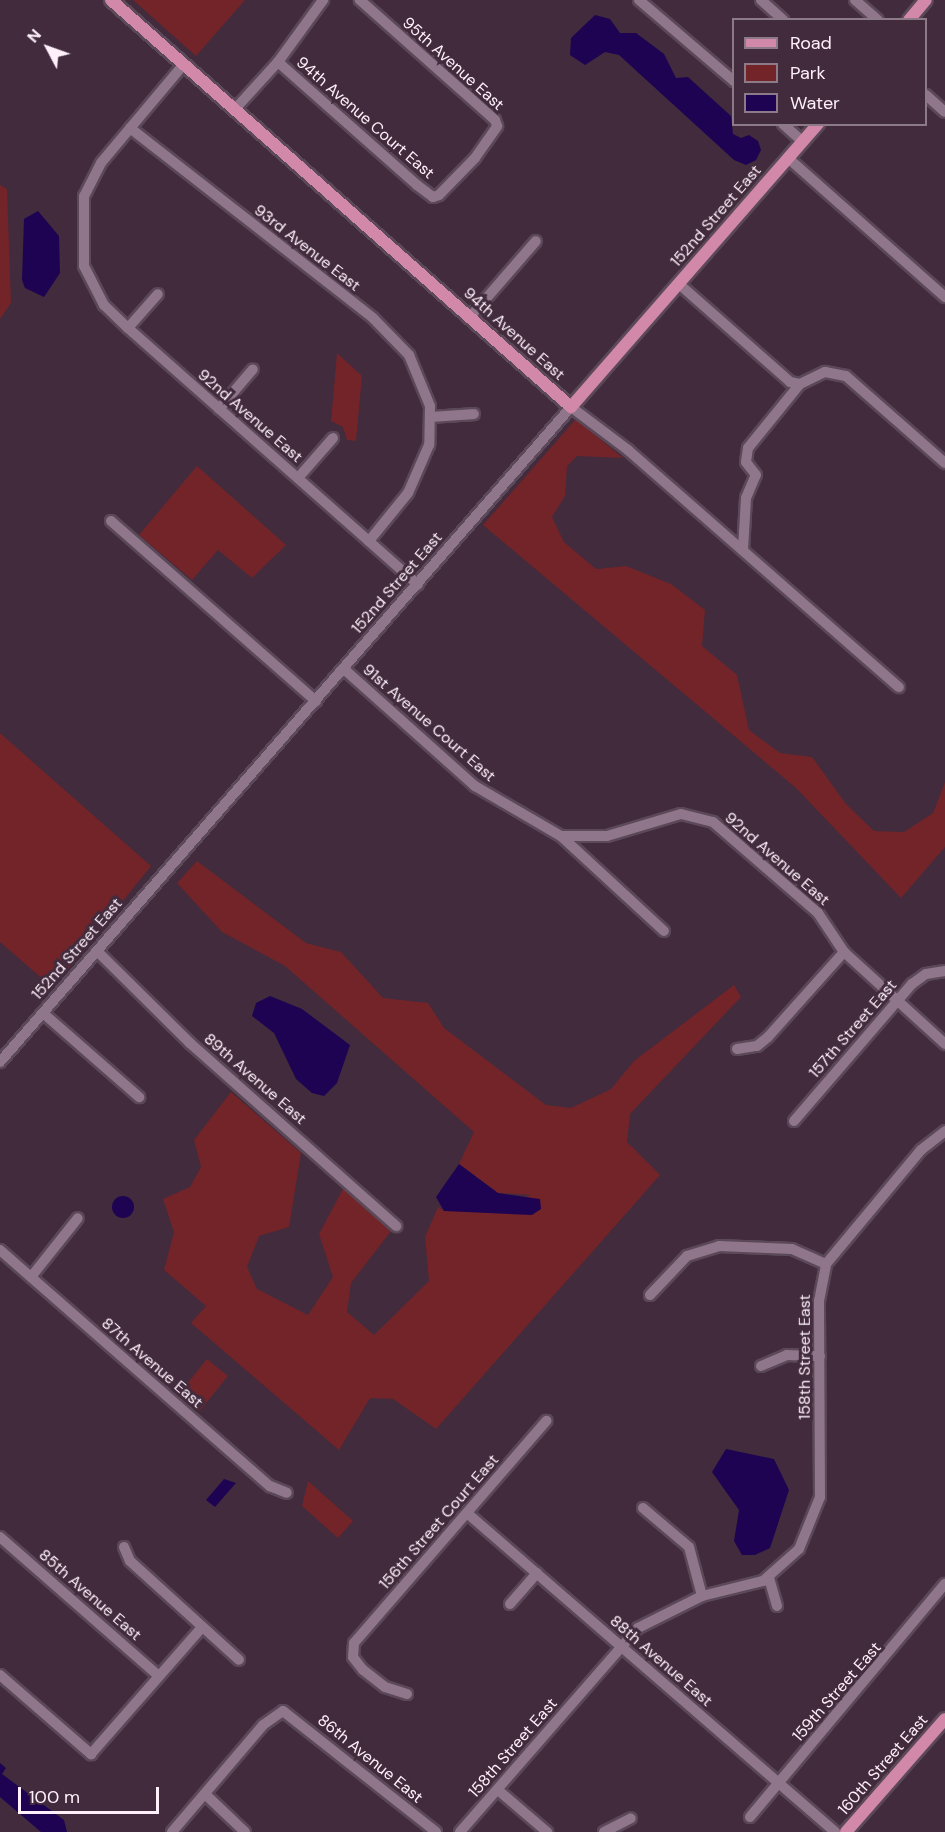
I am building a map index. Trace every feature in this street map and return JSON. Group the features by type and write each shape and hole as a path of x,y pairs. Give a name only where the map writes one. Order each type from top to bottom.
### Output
{"main road":[{"name":"94th Avenue East","path":"111,0 236,108 571,407"},
{"path":"911,18 926,0"},
{"name":"152nd Street East","path":"571,407 816,126"},
{"name":"160th Street East","path":"846,1832 945,1719"}],"street":[{"path":"236,108 278,62 323,0"},
{"name":"95th Avenue East","path":"360,0 497,126 468,166 433,197"},
{"path":"639,0 732,79"},
{"path":"761,0 781,18"},
{"path":"855,0 876,18"},
{"name":"94th Avenue Court East","path":"278,62 433,197"},
{"path":"130,128 184,64"},
{"path":"927,96 945,112"},
{"path":"785,126 803,142"},
{"name":"92nd Avenue East","path":"130,128 101,163 84,196 81,254 104,305 418,585"},
{"name":"93rd Avenue East","path":"130,128 373,318 409,355 424,383 432,417"},
{"path":"788,158 945,297"},
{"path":"471,316 536,241"},
{"path":"679,284 799,385"},
{"path":"128,328 158,294"},
{"path":"219,409 254,369"},
{"path":"743,550 746,498 756,476 746,462 748,448 799,385 825,372 846,376 945,463"},
{"name":"94th Avenue East","path":"571,407 590,418 899,687"},
{"name":"152nd Street East","path":"0,1062 571,407"},
{"path":"369,541 415,483 429,445 432,417 474,414"},
{"path":"298,478 333,438"},
{"path":"111,521 316,701"},
{"name":"91st Avenue Court East","path":"344,669 475,786 561,836 664,930"},
{"name":"92nd Avenue East","path":"561,836 607,836 681,814 713,822 818,913 844,952 899,999 945,1044"},
{"name":"89th Avenue East","path":"97,951 190,1043 396,1226"},
{"path":"737,1049 757,1046 768,1037 844,952"},
{"name":"157th Street East","path":"794,1121 920,976 945,971"},
{"path":"43,1013 139,1097"},
{"name":"158th Street East","path":"460,1832 620,1646 654,1618 702,1596 751,1587 769,1578 799,1549 820,1497 820,1284 826,1264 921,1150 945,1131"},
{"path":"31,1276 78,1218"},
{"path":"650,1295 687,1256 719,1246 792,1249 826,1264"},
{"name":"87th Avenue East","path":"0,1250 270,1486 287,1493"},
{"path":"761,1366 787,1355 820,1356"},
{"name":"156th Street Court East","path":"407,1694 385,1687 363,1670 353,1657 354,1643 546,1421"},
{"path":"643,1508 689,1546 702,1596"},
{"name":"88th Avenue East","path":"467,1513 835,1832"},
{"name":"85th Avenue East","path":"0,1537 159,1676"},
{"path":"124,1547 130,1561 239,1660"},
{"path":"510,1604 537,1573"},
{"path":"769,1578 777,1606"},
{"name":"159th Street East","path":"750,1817 945,1584"},
{"path":"0,1675 91,1754 202,1627"},
{"name":"86th Avenue East","path":"205,1794 263,1725 283,1711 436,1832"},
{"path":"498,1790 547,1832"},
{"path":"172,1832 205,1794 245,1832"},
{"path":"604,1832 631,1818"}],"green space":[{"path":"133,0 245,0 196,56"},
{"path":"0,185 7,189 11,303 0,319"},
{"path":"337,353 362,376 356,441 347,440 343,427 331,421"},
{"path":"576,419 623,458 577,456 567,466 565,496 552,517 564,542 596,569 626,566 671,584 705,610 702,646 737,675 749,730 780,753 812,757 846,804 874,831 904,832 933,813 945,782 945,847 901,898 796,788 483,525"},
{"path":"197,466 286,545 252,578 218,550 192,580 139,535"},
{"path":"0,733 151,866 53,988 0,942"},
{"path":"197,861 306,943 341,952 383,998 428,1003 444,1028 546,1105 571,1108 611,1089 634,1061 734,985 741,997 630,1114 627,1142 660,1175 436,1429 393,1399 370,1398 339,1450 191,1323 206,1306 164,1270 174,1232 163,1199 190,1187 201,1167 194,1140 231,1092 301,1153 289,1227 259,1236 247,1267 257,1289 308,1315 333,1277 319,1234 344,1187 391,1231 351,1283 347,1312 374,1335 429,1281 425,1237 438,1207 444,1211 487,1210 531,1195 498,1193 459,1164 474,1132 285,966 222,932 177,883"},
{"path":"207,1359 228,1376 200,1411 179,1394"},
{"path":"308,1481 353,1521 338,1538 302,1506"}],"water":[{"path":"595,15 610,19 620,33 636,33 664,54 676,78 688,77 731,116 733,134 741,138 749,135 758,141 761,150 756,160 746,165 734,160 619,55 605,52 585,65 570,55 571,38"},
{"path":"38,211 59,236 60,273 44,297 25,288 22,280 24,219"},
{"path":"270,996 302,1009 350,1045 337,1083 324,1096 312,1093 296,1079 274,1033 252,1016 256,1003"},
{"path":"459,1164 498,1193 540,1199 541,1209 532,1215 444,1211 436,1197"},
{"path":"123,1196 131,1199 134,1207 131,1215 123,1218 115,1215 112,1207 115,1199"},
{"path":"726,1449 774,1459 789,1490 770,1548 755,1555 742,1555 734,1541 739,1510 712,1472"},
{"path":"224,1479 236,1483 215,1507 206,1500"},
{"path":"0,1763 6,1768 2,1774 64,1820 67,1832 41,1832 0,1797"}]}
